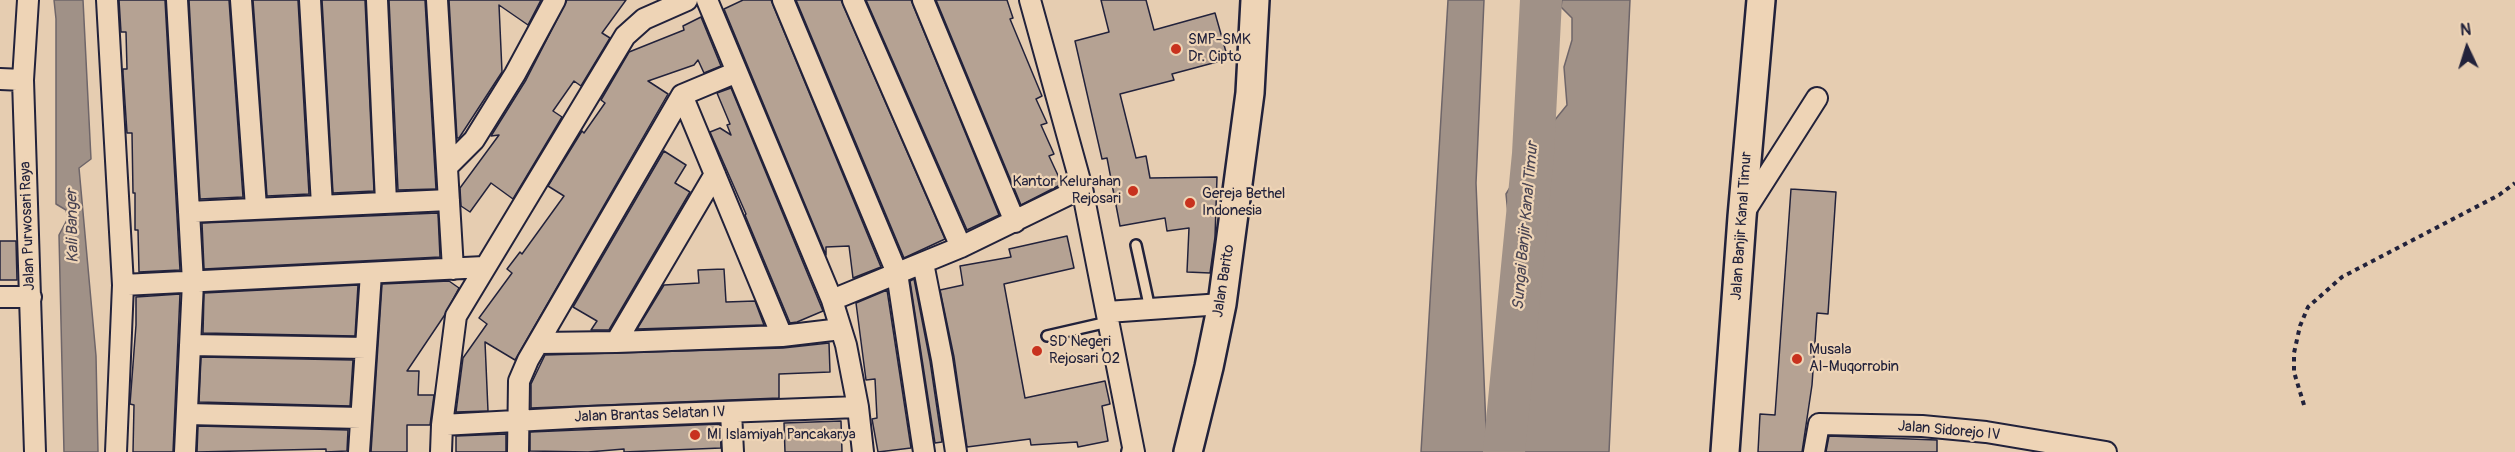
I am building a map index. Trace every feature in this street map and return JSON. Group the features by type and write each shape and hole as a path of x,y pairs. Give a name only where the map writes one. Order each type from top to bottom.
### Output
{"street":[{"name":"Jalan Purwosari Raya","path":"28,0 23,80 35,452"},
{"path":"107,0 123,285 116,452"},
{"path":"177,0 193,282 185,452"},
{"path":"241,0 256,207"},
{"path":"310,0 322,205"},
{"path":"376,0 386,202"},
{"path":"437,0 453,269"},
{"path":"447,167 474,140 515,74 555,0"},
{"path":"706,0 832,300 841,329 858,407 863,452"},
{"path":"783,0 897,273 924,452"},
{"path":"854,0 961,247"},
{"path":"923,0 1015,222"},
{"path":"1030,0 1082,188 1134,452 1132,452"},
{"name":"Jalan Barito","path":"1188,452 1222,304 1250,93 1255,0"},
{"name":"Jalan Banjir Kanal Timur","path":"1725,452 1761,0"},
{"path":"441,452 442,426 456,316 625,36 644,19 683,1"},
{"path":"518,452 519,381 528,360 682,95 737,72"},
{"path":"0,79 23,80"},
{"path":"682,95 782,336"},
{"path":"1742,217 1817,99"},
{"path":"616,342 715,174"},
{"path":"832,300 961,247 1082,188"},
{"path":"189,212 256,207 449,200"},
{"path":"923,263 942,359 956,452"},
{"path":"123,285 484,267"},
{"path":"359,452 371,273"},
{"path":"0,297 31,297"},
{"path":"1108,317 1150,309 1222,304"},
{"path":"538,343 782,336 841,329"},
{"path":"190,345 366,348"},
{"name":"Jalan Brantas Selatan IV","path":"442,426 858,407"},
{"path":"731,412 733,452"},
{"path":"187,414 361,418"},
{"name":"Jalan Sidorejo IV","path":"1814,452 1819,424 1943,428 1986,432 2106,452"}],"lane":[{"path":"1136,245 1150,309"},
{"path":"1047,336 1108,317"}],"path":[{"path":"2304,405 2294,372 2294,353 2300,326 2308,307 2342,277 2499,195 2515,183"}],"water":[{"name":"Kali Banger","path":"54,0 83,0 91,159 79,168 96,356 98,452 64,452 59,235 68,218 66,210 56,204 56,19"},
{"path":"1448,0 1484,0 1476,183 1487,452 1421,452"},
{"path":"1562,0 1630,0 1609,452 1508,452 1501,407 1505,367 1525,327 1527,305 1510,234 1506,194 1541,137 1567,105 1564,67 1572,40 1572,18 1561,7"}],"building":[{"path":"119,0 165,0 180,270 139,272 138,230 135,230 135,193 133,193 132,133 127,133 123,73 123,69 127,69 126,32 121,32"},
{"path":"189,0 229,0 243,197 200,199"},
{"path":"253,0 298,0 309,194 267,196"},
{"path":"322,0 365,0 374,191 333,193"},
{"path":"389,0 425,0 436,189 398,190"},
{"path":"449,0 541,0 528,25 499,5 502,72 459,138 457,138"},
{"path":"567,0 626,0 602,33 610,38 581,86 574,81 553,111 562,117 513,199 491,183 470,212 461,206 460,188 499,135 491,136 526,80"},
{"path":"743,0 771,0 881,267 853,278 849,246 826,247 826,255 724,9"},
{"path":"796,0 841,0 945,239 904,258"},
{"path":"866,0 911,0 999,215 967,230"},
{"path":"936,0 1007,0 1013,18 1010,19 1042,96 1036,99 1047,123 1041,125 1054,154 1049,156 1062,184 1021,205"},
{"path":"1101,0 1146,0 1154,30 1215,13 1228,59 1172,74 1174,80 1120,94 1136,158 1146,156 1150,178 1217,177 1215,237 1210,273 1187,272 1189,228 1167,231 1165,218 1120,226 1107,158 1102,159 1075,41 1109,32"},
{"path":"701,17 721,66 704,73 698,60 694,65 648,81 668,94 515,360 485,342 488,411 456,412 463,358 487,324 479,318 512,273 507,269 520,252 522,254 564,196 548,186 582,131 584,133 605,103 601,100 629,52 684,30 683,26"},
{"path":"731,88 823,311 797,322 790,323 710,132 720,128 731,135 727,125 730,124 717,93"},
{"path":"664,151 686,165 675,183 690,192 609,330 591,330 597,321 573,307"},
{"path":"1791,189 1836,192 1828,314 1817,313 1812,385 1802,452 1758,452 1760,414 1775,415"},
{"path":"438,213 440,257 204,269 202,223"},
{"path":"1067,236 1074,268 1004,284 1025,398 1105,381 1110,404 1102,406 1108,441 1078,447 1077,442 1031,445 1030,439 967,447 954,357 940,290 963,285 960,266 1011,257 1009,249"},
{"path":"0,241 16,241 17,280 0,280"},
{"path":"724,269 726,302 755,301 764,325 637,329 664,285 699,283 698,270"},
{"path":"914,279 930,361 942,442 935,443 910,281"},
{"path":"449,281 459,288 444,316 407,371 419,371 418,395 434,395 430,425 407,425 407,452 371,452 382,284"},
{"path":"358,285 355,336 203,333 204,293"},
{"path":"887,290 911,448 878,452 872,419 877,418 875,379 866,380 856,303"},
{"path":"180,294 173,452 133,452 134,405 130,404 136,297"},
{"path":"829,343 830,372 779,374 779,398 531,408 531,384 545,355 783,348"},
{"path":"201,357 353,360 350,406 199,402"},
{"path":"841,421 842,452 785,452 784,423"},
{"path":"720,424 721,448 624,452 624,449 588,452 530,451 530,432"},
{"path":"198,426 348,430 347,451 326,452 326,449 197,452"},
{"path":"506,434 506,452 456,452 456,436"},
{"path":"1829,436 1937,440 1937,452 1826,452"}],"waterway":[{"name":"Sungai Banjir Kanal Timur","path":"1504,452 1533,154 1541,0"}],"place":[{"name":"SMP-SMK Dr. Cipto","path":"1176,49"},
{"name":"Kantor Kelurahan Rejosari","path":"1133,191"},
{"name":"Gereja Bethel Indonesia","path":"1190,203"},
{"name":"SD Negeri Rejosari 02","path":"1037,351"},
{"name":"Musala Al-Muqorrobin","path":"1797,359"},
{"name":"MI Islamiyah Pancakarya","path":"695,435"}]}
